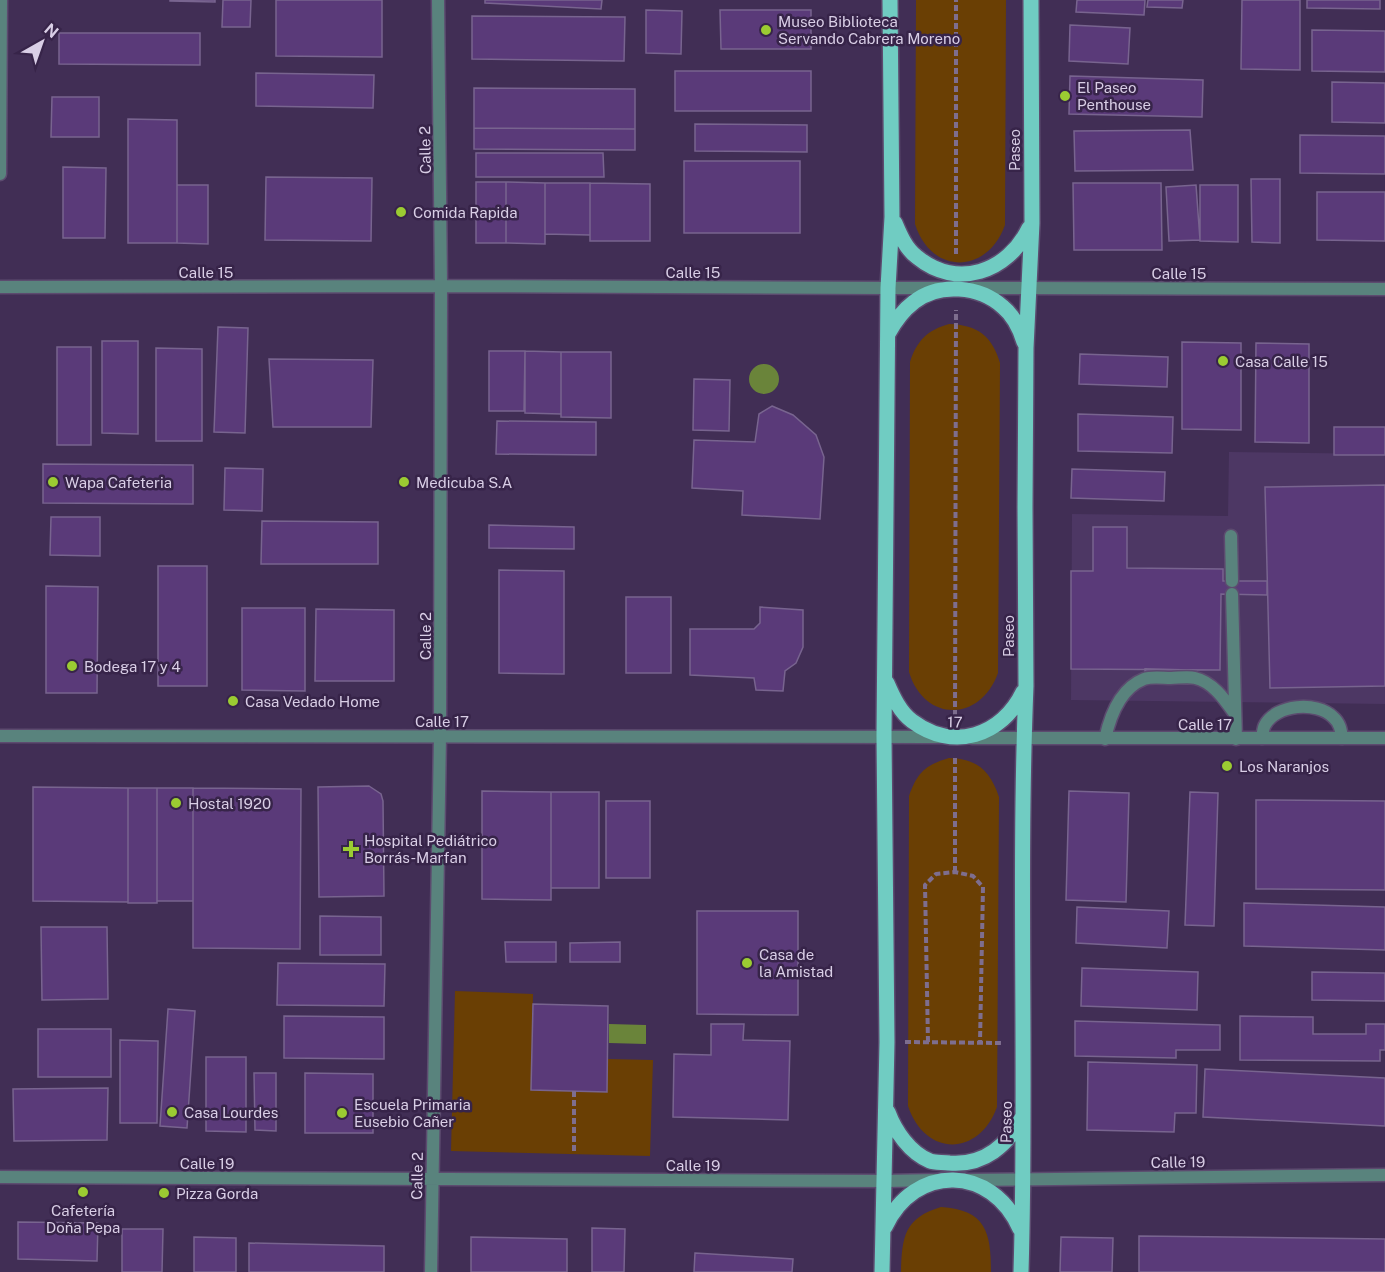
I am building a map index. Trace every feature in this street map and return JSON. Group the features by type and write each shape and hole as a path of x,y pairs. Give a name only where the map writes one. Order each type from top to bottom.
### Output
{"main road":[{"path":"882,1272 886,1042 884,736 888,288 892,217 890,0"},
{"name":"Paseo","path":"1021,1272 1025,1112 1023,1043 1026,348 1032,223 1031,0"},
{"path":"892,217 901,239 916,257 1004,307 1018,326 1026,348"},
{"path":"888,334 898,316 915,300 1005,261 1022,244 1032,223"},
{"path":"885,678 896,702 911,721 931,732 955,738 978,734 999,724 1016,707 1026,686"},
{"path":"885,1107 894,1128 909,1146 930,1161 954,1163 977,1160 998,1150 1014,1133 1025,1112"},
{"path":"883,1233 892,1212 908,1195 929,1184 954,1180 976,1184 997,1195 1013,1213 1022,1235"}],"street":[{"path":"0,174 1,0"},
{"name":"Calle 2","path":"431,1272 440,736 441,286 438,0"},
{"name":"Calle 15","path":"0,287 888,288 956,281 1029,288 1385,289"},
{"path":"1231,536 1232,581"},
{"path":"1232,594 1236,739"},
{"path":"1105,739 1110,718 1125,693 1134,684 1146,678 1195,678 1219,693 1235,714"},
{"path":"1262,738 1264,726 1273,715 1282,710 1304,708 1325,711 1334,717 1340,726 1342,738"},
{"name":"Calle 17","path":"0,736 884,736"},
{"name":"17","path":"884,736 1024,738"},
{"name":"Calle 17","path":"1024,738 1385,738"},
{"name":"Calle 19","path":"0,1177 885,1181 1385,1175"}],"path":[{"path":"955,872 956,0"},
{"path":"928,1042 925,885 936,874 955,872 973,876 983,887 980,1043"},
{"path":"886,1042 1023,1043"},
{"path":"574,1091 574,1154"}],"shaded area":[{"path":"916,0 1006,0 1005,225 997,241 986,253 973,260 959,262 946,260 933,253 923,241 915,224"},
{"path":"949,324 968,327 982,334 993,346 1000,363 998,673 990,689 979,701 966,708 952,710 939,707 927,700 916,688 909,672 910,362 924,337 935,329"},
{"path":"764,364 775,368 779,379 775,390 764,394 753,390 749,379 753,368"},
{"path":"1229,452 1385,454 1385,704 1071,700 1072,514 1228,516"},
{"path":"949,758 967,761 981,768 987,773 999,797 997,1107 989,1123 978,1135 965,1142 952,1144 939,1142 927,1135 916,1123 908,1106 909,796 915,781 923,771"},
{"path":"455,991 533,994 531,1090 606,1092 607,1059 653,1060 650,1156 451,1151"},
{"path":"609,1024 646,1025 646,1044 609,1043"},
{"path":"941,1207 956,1209 977,1218 983,1226 990,1245 991,1272 901,1272 902,1249 907,1230 919,1217"}],"building":[{"path":"215,0 215,2 170,1"},
{"path":"223,0 251,0 250,27 222,27"},
{"path":"276,0 382,0 382,57 276,56"},
{"path":"485,0 602,0 601,9 485,3"},
{"path":"1077,0 1145,0 1144,15 1076,12"},
{"path":"1148,0 1183,0 1182,8 1147,7"},
{"path":"1242,0 1300,0 1300,70 1241,69"},
{"path":"1307,0 1380,0 1380,9 1307,8"},
{"path":"646,10 682,11 681,54 646,53"},
{"name":"Museo Biblioteca Servando Cabrera Moreno","path":"720,10 811,10 811,49 721,49"},
{"path":"472,16 625,17 624,61 472,59"},
{"path":"1070,25 1130,28 1128,64 1069,61"},
{"path":"1312,30 1385,31 1385,72 1312,71"},
{"path":"59,33 200,33 200,65 59,64"},
{"path":"675,71 811,71 811,111 675,111"},
{"path":"256,73 374,75 373,108 256,106"},
{"path":"1070,76 1203,80 1202,117 1069,114"},
{"path":"1332,82 1385,83 1385,123 1332,122"},
{"path":"474,88 635,89 635,129 474,128"},
{"path":"52,97 99,97 99,137 51,137"},
{"path":"128,119 177,120 177,243 128,243"},
{"path":"695,124 807,125 807,152 695,151"},
{"path":"474,128 635,129 635,150 474,149"},
{"path":"1190,130 1193,170 1075,171 1074,131"},
{"path":"1300,135 1385,136 1385,174 1300,173"},
{"path":"476,153 603,153 604,177 476,177"},
{"path":"684,161 800,161 800,233 684,233"},
{"path":"63,167 106,168 105,238 63,238"},
{"path":"266,177 372,178 371,241 265,240"},
{"path":"1251,179 1280,179 1280,243 1252,242"},
{"path":"476,182 506,182 506,243 476,243"},
{"path":"506,182 545,183 545,244 506,243"},
{"path":"545,183 590,183 590,235 545,234"},
{"path":"590,183 650,184 650,241 590,241"},
{"path":"1073,183 1161,183 1162,250 1074,250"},
{"path":"177,185 208,185 208,244 177,243"},
{"path":"1196,185 1200,240 1169,241 1166,187"},
{"path":"1200,185 1238,185 1238,242 1200,241"},
{"path":"1317,192 1385,192 1385,241 1317,240"},
{"path":"218,327 248,328 245,433 214,432"},
{"path":"102,341 138,341 138,434 102,433"},
{"path":"1182,342 1241,343 1241,430 1182,429"},
{"path":"1256,343 1309,344 1309,443 1255,442"},
{"path":"57,347 91,347 91,445 57,445"},
{"path":"156,348 202,349 202,441 156,441"},
{"path":"489,351 525,351 524,411 489,411"},
{"path":"525,351 561,352 561,414 525,413"},
{"path":"561,352 611,352 611,418 561,417"},
{"path":"1080,354 1168,357 1167,387 1079,384"},
{"path":"269,359 373,360 371,427 273,427"},
{"path":"694,379 730,380 729,431 693,430"},
{"path":"772,406 793,415 816,435 824,457 820,519 742,515 743,491 692,488 694,440 755,442 759,414"},
{"path":"1078,414 1173,417 1172,453 1078,451"},
{"path":"497,421 596,422 596,455 496,454"},
{"path":"1334,427 1385,427 1385,455 1334,455"},
{"path":"43,464 193,465 193,504 43,503"},
{"path":"225,468 263,469 262,511 224,510"},
{"path":"1072,469 1165,472 1164,501 1071,498"},
{"path":"1385,485 1385,686 1270,688 1265,487"},
{"path":"51,517 100,517 100,556 50,555"},
{"path":"262,521 378,522 378,564 261,564"},
{"path":"489,525 574,527 574,549 489,548"},
{"path":"1093,527 1127,527 1127,568 1223,569 1223,581 1267,581 1267,595 1221,594 1220,670 1071,669 1071,571 1093,571"},
{"path":"158,566 207,566 207,686 158,686"},
{"path":"499,570 564,571 564,674 499,673"},
{"path":"46,586 98,587 97,693 46,693"},
{"path":"626,597 671,597 671,673 626,673"},
{"path":"760,607 803,610 803,647 796,663 785,671 783,691 756,690 754,678 690,675 690,629 754,629 760,623"},
{"path":"242,608 305,608 305,691 242,690"},
{"path":"316,609 394,610 394,681 315,681"},
{"path":"1145,669 1192,670 1193,684 1145,684"},
{"name":"Hospital Pediátrico Borrás-Marfan","path":"369,786 381,794 383,801 384,896 319,897 318,787"},
{"path":"33,787 128,788 128,902 33,901"},
{"path":"128,788 157,788 157,903 128,903"},
{"path":"157,788 193,788 193,901 157,901"},
{"path":"193,788 301,789 300,949 193,948"},
{"path":"482,791 551,792 551,900 482,899"},
{"path":"1069,791 1129,793 1126,902 1066,900"},
{"path":"551,792 599,792 599,888 551,888"},
{"path":"1190,792 1218,793 1214,926 1185,925"},
{"path":"1256,800 1385,801 1385,890 1256,889"},
{"path":"606,801 650,801 650,878 606,878"},
{"path":"1244,903 1385,907 1385,950 1244,946"},
{"path":"1077,907 1169,911 1167,948 1076,943"},
{"name":"Casa de la Amistad","path":"697,911 798,911 798,1015 697,1014"},
{"path":"320,916 381,917 381,955 320,955"},
{"path":"41,927 107,927 108,999 42,1000"},
{"path":"505,942 556,942 556,962 506,962"},
{"path":"620,942 620,962 570,962 570,943"},
{"path":"278,963 385,964 384,1006 277,1005"},
{"path":"1082,968 1198,972 1197,1010 1081,1006"},
{"path":"1312,972 1385,973 1385,1001 1312,1000"},
{"path":"533,1004 608,1006 607,1092 531,1090"},
{"path":"168,1009 195,1011 187,1128 160,1126"},
{"path":"284,1016 384,1017 384,1059 284,1058"},
{"path":"1240,1016 1313,1017 1313,1034 1366,1034 1366,1024 1385,1024 1385,1050 1380,1050 1380,1061 1240,1060"},
{"path":"1075,1021 1220,1025 1220,1050 1176,1050 1176,1058 1075,1056"},
{"path":"711,1024 744,1024 743,1040 790,1041 788,1120 673,1117 674,1054 711,1055"},
{"path":"38,1029 111,1029 111,1077 38,1077"},
{"path":"120,1040 158,1041 157,1123 120,1123"},
{"path":"206,1057 246,1057 246,1132 206,1131"},
{"path":"1088,1062 1197,1065 1196,1113 1175,1113 1174,1132 1087,1130"},
{"path":"1205,1069 1385,1078 1385,1126 1203,1117"},
{"path":"254,1073 276,1073 276,1131 255,1130"},
{"path":"305,1073 373,1074 373,1133 305,1133"},
{"path":"108,1088 107,1140 14,1141 13,1089"},
{"path":"18,1222 98,1223 97,1261 18,1259"},
{"path":"592,1228 625,1229 624,1272 592,1272"},
{"path":"122,1229 163,1229 162,1272 122,1272"},
{"path":"1139,1236 1385,1239 1385,1272 1139,1272"},
{"path":"194,1237 236,1238 236,1272 194,1272"},
{"path":"471,1237 567,1239 567,1272 471,1272"},
{"path":"1061,1237 1113,1238 1112,1272 1060,1272"},
{"path":"249,1243 384,1246 384,1272 249,1272"},
{"path":"695,1253 793,1259 792,1272 694,1272"}],"place":[{"name":"Museo Biblioteca Servando Cabrera Moreno","path":"766,30"},
{"name":"El Paseo Penthouse","path":"1065,96"},
{"name":"Comida Rapida","path":"401,212"},
{"name":"Casa Calle 15","path":"1223,361"},
{"name":"Wapa Cafeteria","path":"53,482"},
{"name":"Medicuba S.A","path":"404,482"},
{"name":"Bodega 17 y 4","path":"72,666"},
{"name":"Casa Vedado Home","path":"233,701"},
{"name":"Los Naranjos","path":"1227,766"},
{"name":"Hostal 1920","path":"176,803"},
{"name":"Hospital Pediátrico Borrás-Marfan","path":"351,849"},
{"name":"Casa de la Amistad","path":"747,963"},
{"name":"Casa Lourdes","path":"172,1112"},
{"name":"Escuela Primaria Eusebio Cañer","path":"342,1113"},
{"name":"Cafetería Doña Pepa","path":"83,1192"},
{"name":"Pizza Gorda","path":"164,1193"}]}
